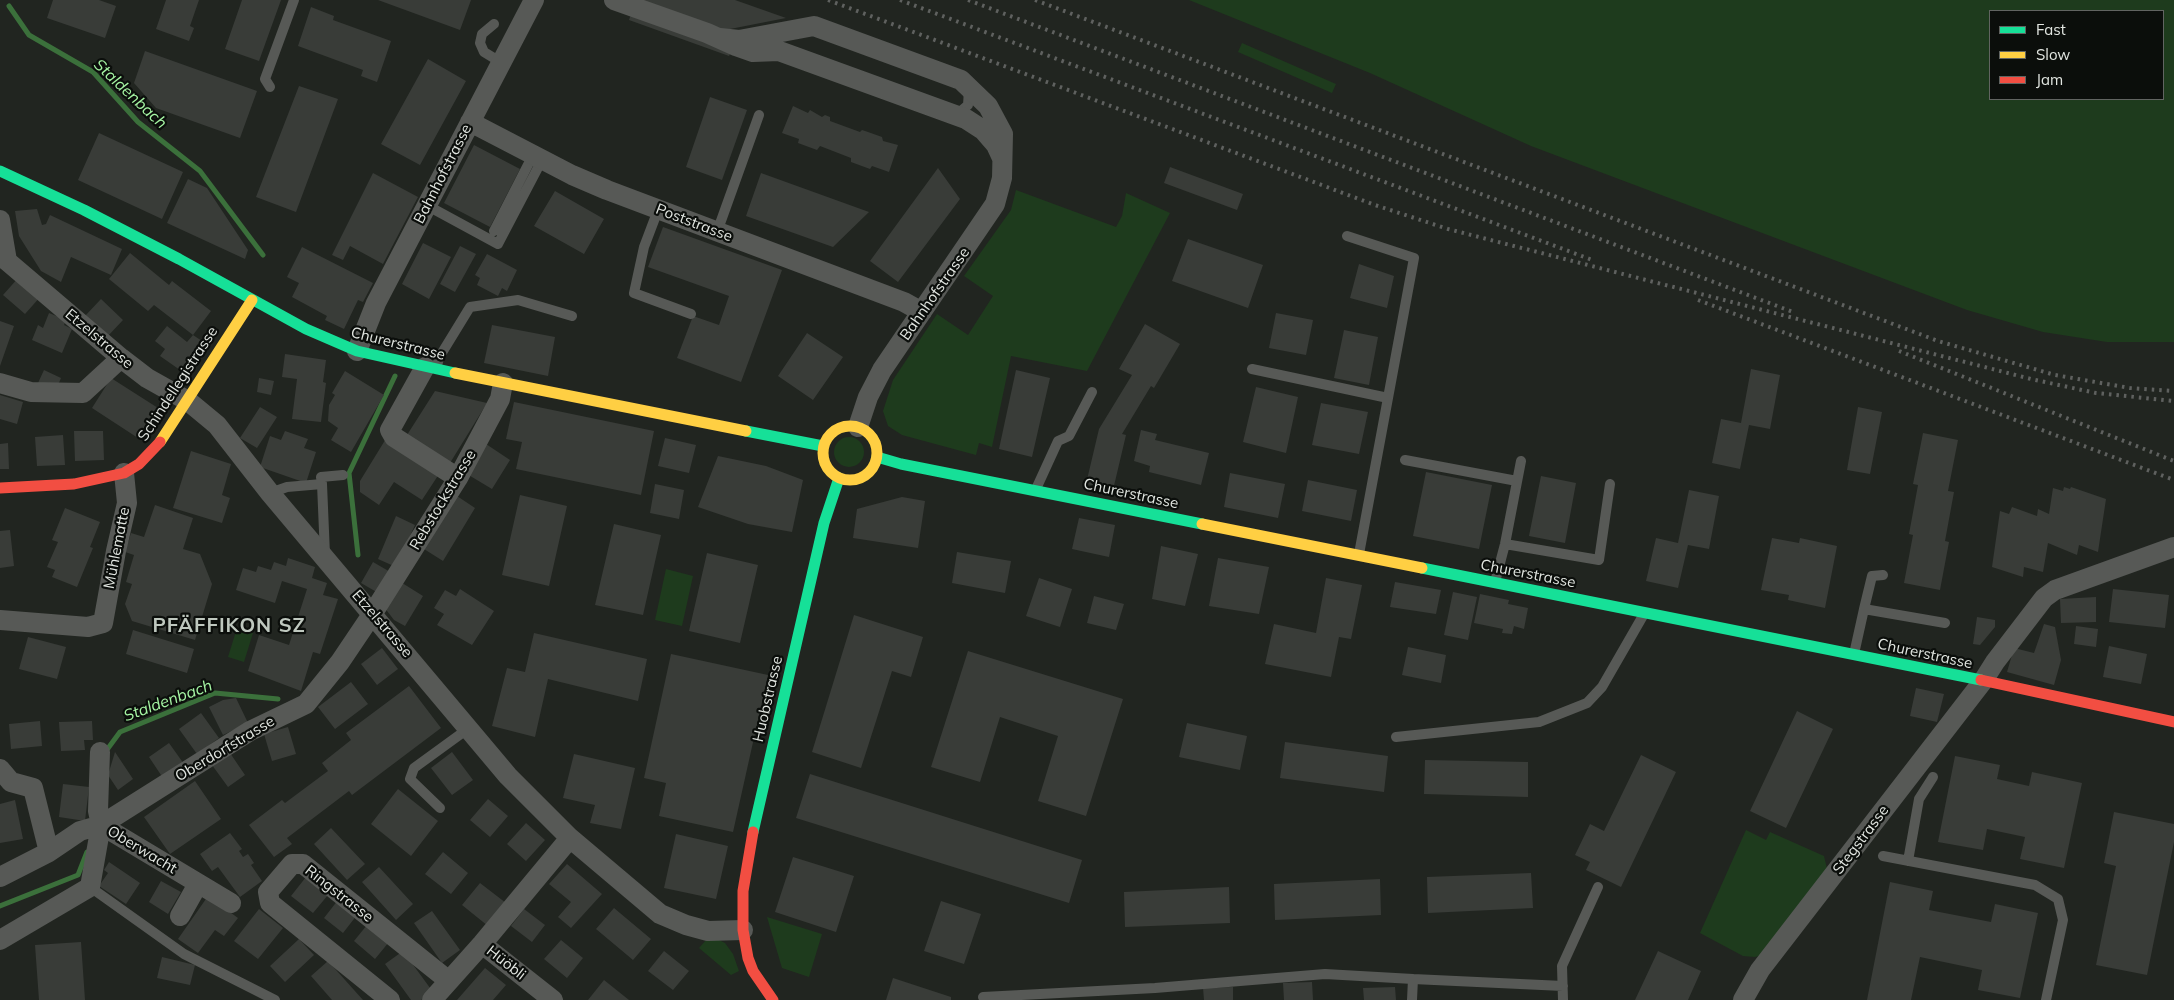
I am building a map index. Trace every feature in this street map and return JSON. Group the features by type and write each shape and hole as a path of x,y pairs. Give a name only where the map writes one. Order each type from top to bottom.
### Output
{"main road":[{"name":"Churerstrasse","path":"0,171 158,247 306,329 357,351 503,383 823,446"},
{"name":"Schindellegistrasse","path":"0,488 74,484 124,473 139,464 154,451 252,300"},
{"path":"848,426 858,427 871,436 876,446 876,457 872,468 863,476 851,480 839,478 826,465 823,446 834,430 848,426"},
{"name":"Churerstrasse","path":"876,457 901,464 1983,681 2174,722"},
{"name":"Huobstrasse","path":"742,930 743,890 750,847 824,522 839,478"},
{"path":"742,930 744,944 753,971 773,1000"}],"street":[{"name":"Bahnhofstrasse","path":"357,351 376,303 534,0"},
{"name":"Bahnhofstrasse","path":"614,0 720,38 753,52 814,26 961,80 979,95 1000,124 1003,134 1001,186 995,204 871,389 858,427"},
{"name":"Bahnhofstrasse","path":"779,41 976,124 996,145 1002,158"},
{"name":"Poststrasse","path":"470,122 572,175 658,210 904,302 922,312"},
{"name":"Etzelstrasse","path":"0,220 4,264 147,378 188,401 217,426 270,493 373,613 508,776 570,838 660,914 686,926 708,931 742,930"},
{"path":"0,383 31,392 84,393 121,358"},
{"path":"430,368 390,430 394,437 458,478"},
{"name":"Rebstockstrasse","path":"373,613 458,478 500,399 503,383"},
{"name":"Mühlematte","path":"0,620 88,627 103,624 116,550 127,503 124,473"},
{"name":"Stegstrasse","path":"1743,1000 1760,970 1983,681 1995,662 2039,605 2055,590 2174,547"},
{"name":"Oberdorfstrasse","path":"0,877 49,852 80,831 101,825 250,731 306,704 340,662 373,613"},
{"path":"100,752 98,811 101,825"},
{"path":"0,769 11,782 33,788 49,852"},
{"name":"Oberwacht","path":"90,887 101,825 231,903"},
{"path":"432,1000 482,944 570,838"},
{"name":"Ringstrasse","path":"390,1000 270,903 268,892 292,864 303,864 449,981"},
{"path":"180,916 198,884"},
{"path":"0,940 90,887"},
{"name":"Hüöbli","path":"482,944 553,1000"}],"lane":[{"path":"270,87 265,79 294,0"},
{"path":"494,24 482,34 480,43 484,52 502,63"},
{"path":"944,111 956,112 968,104 970,92 961,80"},
{"path":"717,232 759,116"},
{"path":"428,206 498,244 538,157"},
{"path":"494,231 538,157"},
{"path":"658,210 644,248 634,293 691,314"},
{"path":"1347,236 1414,258 1359,555"},
{"path":"430,368 440,356 470,307 518,300 572,316"},
{"path":"1252,369 1388,398"},
{"path":"1035,490 1058,441 1069,436 1092,392"},
{"path":"1405,460 1517,481"},
{"path":"1495,583 1506,544 1521,460"},
{"path":"325,558 321,477 343,475"},
{"path":"270,493 287,487 322,484"},
{"path":"1506,544 1599,560 1610,484"},
{"path":"1854,655 1872,576 1883,576"},
{"path":"1864,610 1945,623"},
{"path":"1396,737 1540,722 1587,703 1602,687 1645,613"},
{"path":"440,808 410,779 414,768 469,728"},
{"path":"1908,861 1919,799 1933,777"},
{"path":"1883,856 2035,885 2058,900 2063,920 2046,1000"},
{"path":"90,887 184,954 275,1000"},
{"path":"1563,1000 1562,966 1598,887"},
{"path":"983,997 1155,988 1325,974 1562,986"},
{"path":"1412,1000 1413,979"}],"green space":[{"path":"1189,0 2174,0 2174,342 2107,342 2043,332 1967,310 1531,146 1370,73"},
{"path":"1242,43 1336,84 1332,93 1238,52"},
{"path":"1016,190 1116,227 1122,216 1126,193 1170,213 1087,371 1011,356 992,447 979,443 976,455 902,435 888,426 883,411 893,380 937,314 968,335 993,296 964,276 1011,210"},
{"path":"849,437 860,441 864,452 860,463 849,467 838,463 834,452 838,441"},
{"path":"666,569 693,576 682,626 655,620"},
{"path":"237,628 253,633 244,662 228,657"},
{"path":"1746,830 1766,840 1770,832 1824,856 1828,873 1762,955 1755,957 1743,956 1700,933"},
{"path":"767,917 822,934 809,977 782,968"},
{"path":"707,939 719,940 725,943 733,954 739,971 731,975 699,948"}],"building":[{"path":"53,0 99,0 116,6 105,38 47,18"},
{"path":"166,0 199,0 190,26 194,28 189,41 156,29"},
{"path":"242,0 281,0 259,61 225,49"},
{"path":"378,0 471,0 460,30"},
{"path":"641,0 735,0 786,18 725,30"},
{"path":"311,7 334,16 333,20 391,41 377,82 361,76 363,70 298,46"},
{"path":"631,14 732,50 729,56 629,20"},
{"path":"145,51 257,91 240,138 156,108 134,83"},
{"path":"428,59 466,81 420,165 381,144"},
{"path":"299,86 338,99 296,212 256,197"},
{"path":"710,97 747,110 722,180 686,167"},
{"path":"793,106 808,113 810,110 822,117 825,115 830,117 830,121 860,132 862,130 868,132 882,137 883,141 898,145 889,172 872,166 870,169 851,162 851,158 820,146 817,150 798,143 799,139 782,133"},
{"path":"99,133 183,172 162,219 78,180"},
{"path":"474,145 520,169 490,227 444,203"},
{"path":"1170,167 1243,194 1237,210 1164,183"},
{"path":"938,168 960,199 898,282 870,261"},
{"path":"373,173 418,197 383,264 350,246 343,260 332,255"},
{"path":"761,173 869,212 833,247 746,216"},
{"path":"188,179 207,188 248,250 245,259 167,223"},
{"path":"555,191 604,219 584,254 534,226"},
{"path":"37,209 42,225 46,224 50,215 122,249 111,275 71,257 61,282 41,271 19,236 15,211"},
{"path":"663,227 782,270 741,382 677,358 693,316 719,325 729,296 648,267"},
{"path":"1188,239 1263,265 1248,308 1172,281"},
{"path":"423,243 451,257 429,299 402,284"},
{"path":"460,246 476,254 455,292 440,284"},
{"path":"302,247 373,283 363,302 358,300 344,329 325,320 327,316 292,297 299,283 287,277"},
{"path":"130,253 169,285 172,281 211,311 193,335 154,305 148,311 109,279"},
{"path":"487,254 517,270 507,291 502,288 498,296 477,285 480,278 475,275"},
{"path":"1359,264 1394,276 1387,308 1350,298"},
{"path":"19,277 41,296 25,314 3,295"},
{"path":"101,299 123,320 107,337 85,316"},
{"path":"49,313 66,320 64,325 72,329 62,353 32,340 38,325 43,328"},
{"path":"1276,313 1313,320 1306,355 1269,348"},
{"path":"0,321 14,326 0,366"},
{"path":"1145,324 1180,344 1154,388 1151,386 1122,434 1126,435 1113,490 1086,484 1099,429 1132,375 1119,369"},
{"path":"492,325 555,337 548,376 484,363"},
{"path":"167,326 187,342 193,335 202,341 180,370 160,356 165,349 155,341"},
{"path":"1344,330 1378,337 1369,385 1334,378"},
{"path":"807,333 843,357 813,400 778,376"},
{"path":"285,354 326,360 323,382 326,383 321,422 292,419 297,379 282,377"},
{"path":"1751,369 1780,375 1770,429 1749,425 1740,469 1712,463 1721,419 1741,423"},
{"path":"44,370 61,378 56,390 38,383"},
{"path":"1016,370 1050,378 1032,457 999,449"},
{"path":"345,371 384,395 351,452 331,440 338,428 328,421 329,405 335,395 332,393"},
{"path":"111,378 158,408 138,438 92,408"},
{"path":"259,378 274,381 271,395 257,392"},
{"path":"1256,387 1298,397 1286,453 1243,442"},
{"path":"435,391 487,403 450,463 407,435"},
{"path":"0,395 23,402 17,424 0,419"},
{"path":"514,402 654,431 641,495 516,469 522,442 506,439"},
{"path":"1321,403 1368,412 1359,454 1312,445"},
{"path":"260,407 277,417 257,448 240,438"},
{"path":"1858,407 1882,412 1870,474 1847,470"},
{"path":"1141,430 1157,434 1155,440 1209,453 1201,485 1149,472 1150,466 1134,461"},
{"path":"74,431 103,431 104,460 75,461"},
{"path":"285,431 308,439 304,448 316,452 306,483 260,467 270,436 281,440"},
{"path":"1923,433 1958,440 1948,491 1954,492 1945,541 1949,542 1940,590 1904,583 1913,535 1909,534 1918,485 1913,484"},
{"path":"63,435 65,465 37,466 35,437"},
{"path":"387,437 441,471 422,500 394,482 379,505 360,492 360,481"},
{"path":"665,438 696,445 689,473 658,466"},
{"path":"8,443 9,469 0,469 0,444"},
{"path":"486,444 510,460 492,489 467,474"},
{"path":"191,451 231,464 222,495 230,498 222,523 173,508"},
{"path":"718,456 766,466 803,480 792,532 748,524 698,507"},
{"path":"1426,472 1492,485 1479,549 1413,536"},
{"path":"1230,473 1285,484 1278,518 1224,507"},
{"path":"1541,476 1576,483 1565,543 1529,536"},
{"path":"1308,480 1357,490 1351,521 1302,511"},
{"path":"655,484 684,490 679,519 650,513"},
{"path":"2064,487 2070,489 2071,487 2106,499 2098,552 2079,545 2077,555 2048,543 2043,572 2024,567 2023,577 1992,567 2000,511 2009,514 2012,507 2037,516 2038,509 2049,514 2053,488 2063,491"},
{"path":"1689,490 1719,496 1709,549 1688,545 1678,588 1646,581 1656,538 1678,543"},
{"path":"520,495 567,506 549,586 502,575"},
{"path":"457,496 475,508 443,561 424,549"},
{"path":"902,497 925,501 918,548 853,538 857,509"},
{"path":"155,505 193,518 183,549 200,554 212,584 195,640 132,621 125,604 132,584 126,582 134,555 125,552 131,533 144,537"},
{"path":"65,508 100,522 90,547 93,548 77,587 52,577 55,570 47,567 58,542 52,540"},
{"path":"396,516 415,525 396,567 378,559"},
{"path":"1079,518 1115,525 1109,557 1072,549"},
{"path":"614,524 661,535 643,615 595,605"},
{"path":"10,530 14,566 0,568 0,531"},
{"path":"1772,538 1799,543 1800,538 1837,546 1825,608 1788,600 1789,595 1761,590"},
{"path":"1161,546 1198,554 1185,606 1152,599"},
{"path":"957,552 1011,561 1005,593 952,583"},
{"path":"707,553 758,565 740,643 689,631"},
{"path":"288,558 315,567 312,578 327,583 323,595 338,599 320,654 313,652 301,691 248,671 259,635 289,645 307,589 282,581 275,603 236,590 243,568 256,572 258,566 271,570 274,562 286,566"},
{"path":"1218,558 1269,567 1259,614 1209,606"},
{"path":"373,562 392,573 380,594 361,583"},
{"path":"1039,578 1072,589 1060,627 1026,616"},
{"path":"1326,578 1362,585 1351,639 1339,637 1331,677 1265,664 1274,624 1316,633"},
{"path":"399,581 423,596 405,626 394,620 384,607"},
{"path":"1395,582 1441,590 1436,614 1390,607"},
{"path":"460,589 494,611 472,645 437,625 444,614 434,608 445,590 456,596"},
{"path":"2113,589 2169,595 2165,628 2109,622"},
{"path":"1453,592 1477,597 1468,640 1444,635"},
{"path":"1480,594 1509,600 1508,604 1528,608 1524,629 1514,626 1512,634 1502,633 1503,629 1474,623"},
{"path":"1094,596 1124,604 1116,630 1087,623"},
{"path":"2096,597 2096,622 2061,623 2060,599"},
{"path":"854,615 923,637 911,677 892,671 861,768 812,752"},
{"path":"1977,617 1995,620 1995,627 1980,645 1973,644"},
{"path":"2044,624 2055,627 2061,660 2054,685 2007,672 2014,648 2034,653"},
{"path":"2076,626 2098,629 2096,647 2074,644"},
{"path":"133,630 194,649 187,673 126,654"},
{"path":"534,633 647,659 638,701 548,679 535,737 492,726 507,668 525,672"},
{"path":"28,637 66,647 57,679 19,669"},
{"path":"2109,646 2147,654 2141,684 2103,677"},
{"path":"1408,647 1446,655 1441,683 1402,675"},
{"path":"382,648 398,669 377,685 361,664"},
{"path":"968,651 1123,699 1086,816 1038,801 1058,736 1000,717 980,782 931,767"},
{"path":"671,654 768,675 733,832 659,816 666,783 644,778"},
{"path":"351,682 368,704 335,729 318,707"},
{"path":"409,686 441,728 352,795 349,791 287,838 292,844 274,857 249,825 282,800 285,803 328,771 322,763 351,740 346,733"},
{"path":"1916,688 1944,694 1937,722 1910,716"},
{"path":"236,698 248,723 223,735 209,707 223,700"},
{"path":"1797,711 1833,729 1786,828 1750,811"},
{"path":"201,713 219,738 197,754 179,729"},
{"path":"40,721 42,746 11,749 9,724"},
{"path":"92,721 93,740 84,740 85,750 61,751 59,722"},
{"path":"1187,723 1247,736 1240,770 1179,757"},
{"path":"288,727 296,754 272,761 264,734"},
{"path":"1285,742 1388,756 1384,792 1280,778"},
{"path":"169,743 184,764 163,778 149,757"},
{"path":"115,752 133,779 118,790 108,775"},
{"path":"452,752 473,780 452,795 431,768"},
{"path":"230,753 245,775 228,787 212,765"},
{"path":"574,754 635,768 621,829 590,823 595,805 563,798"},
{"path":"1641,755 1676,772 1621,887 1586,870 1590,862 1575,855 1590,824 1604,831"},
{"path":"1955,756 2000,765 1997,779 2029,786 2032,772 2082,783 2064,868 2020,859 2025,837 1987,829 1983,850 1938,842"},
{"path":"1425,760 1528,762 1528,797 1424,794"},
{"path":"810,774 1082,860 1069,903 796,818"},
{"path":"195,781 221,819 170,854 144,817"},
{"path":"63,784 89,787 85,821 59,817"},
{"path":"398,789 438,821 411,856 371,824"},
{"path":"488,799 508,816 490,837 470,820"},
{"path":"15,800 23,839 0,843 0,804"},
{"path":"2114,812 2174,824 2174,842 2147,975 2096,965 2116,866 2104,863"},
{"path":"526,823 545,840 526,861 507,844"},
{"path":"331,828 365,864 347,880 314,844"},
{"path":"230,833 242,849 239,851 243,857 248,854 254,863 251,865 262,881 240,897 218,867 212,871 200,854"},
{"path":"676,834 728,846 716,899 664,888"},
{"path":"443,852 468,873 451,894 425,874"},
{"path":"793,857 854,876 836,932 775,912"},
{"path":"109,862 140,883 126,904 99,886 108,873 104,870"},
{"path":"567,864 602,894 571,928 558,917 571,902 549,884"},
{"path":"379,867 413,904 396,920 362,882"},
{"path":"1531,873 1533,908 1428,913 1427,877"},
{"path":"306,877 328,895 313,913 291,896"},
{"path":"1380,879 1381,915 1275,920 1274,884"},
{"path":"161,881 181,892 168,914 149,902"},
{"path":"1890,882 1933,891 1929,910 1991,922 1995,904 2038,913 2020,998 1978,990 1982,970 1920,957 1911,1000 1867,1000"},
{"path":"480,883 506,903 488,926 462,905"},
{"path":"1229,887 1230,923 1125,927 1124,892"},
{"path":"208,896 238,918 224,936 215,930 198,953 178,939"},
{"path":"338,900 357,915 343,933 324,918"},
{"path":"941,901 981,914 964,964 924,951"},
{"path":"614,908 651,939 633,960 596,929"},
{"path":"259,909 283,928 258,959 234,941"},
{"path":"524,909 545,925 532,942 511,926"},
{"path":"432,911 460,950 442,963 414,923"},
{"path":"367,925 389,942 375,959 354,941"},
{"path":"299,939 314,955 285,982 270,966"},
{"path":"561,940 583,958 567,978 544,959"},
{"path":"81,942 85,1000 39,1000 35,945"},
{"path":"403,951 433,992 421,1000 411,1000 385,964"},
{"path":"664,951 689,971 673,990 648,971"},
{"path":"1658,951 1701,971 1688,1000 1635,1000"},
{"path":"162,957 195,965 190,985 157,978"},
{"path":"328,961 363,1000 332,1000 311,976"},
{"path":"485,968 506,985 493,1000 457,1000"},
{"path":"893,978 951,997 951,1000 886,1000"},
{"path":"604,980 629,1000 588,1000"},
{"path":"1312,982 1313,1000 1284,1000 1283,983"},
{"path":"1233,987 1233,1000 1204,1000 1203,988"},
{"path":"1395,987 1396,1000 1364,1000 1363,988"}],"waterway":[{"name":"Staldenbach","path":"9,6 29,35 93,72 138,122 200,171 263,255"},
{"name":"Staldenbach","path":"358,555 349,473 395,376"},
{"name":"Staldenbach","path":"106,751 120,732 215,693 278,699"},
{"name":"Staldenbach","path":"0,906 78,875 87,852"}],"railway":[{"path":"828,0 1375,205 1448,229 2031,379 2096,393 2174,401"},
{"path":"900,0 1595,261"},
{"path":"968,0 1793,312"},
{"path":"1035,0 1938,341 2055,375 2130,388 2174,391"},
{"path":"1698,300 2174,480"},
{"path":"1899,351 2174,461"}],"traffic: fast":[{"path":"0,171 84,210 179,259 306,329 357,351 455,373"},
{"path":"746,431 823,446"},
{"path":"877,457 901,464 1202,524"},
{"path":"753,832 824,523 839,478"},
{"path":"1422,568 1981,680"}],"traffic: slow":[{"path":"160,442 252,300"},
{"path":"455,373 746,431"},
{"path":"850,426 860,428 869,434 875,443 877,453 875,463 869,472 860,478 850,480 840,478 831,472 825,463 823,453 825,443 831,434 840,428 850,426"},
{"path":"1202,524 1422,568"}],"traffic: jam":[{"path":"0,488 74,484 124,473 139,464 160,442"},
{"path":"1981,680 2174,722"},
{"path":"753,832 743,891 743,930 748,958 753,971 773,1000"}],"district":[{"name":"PFÄFFIKON SZ","path":"229,626"}]}
